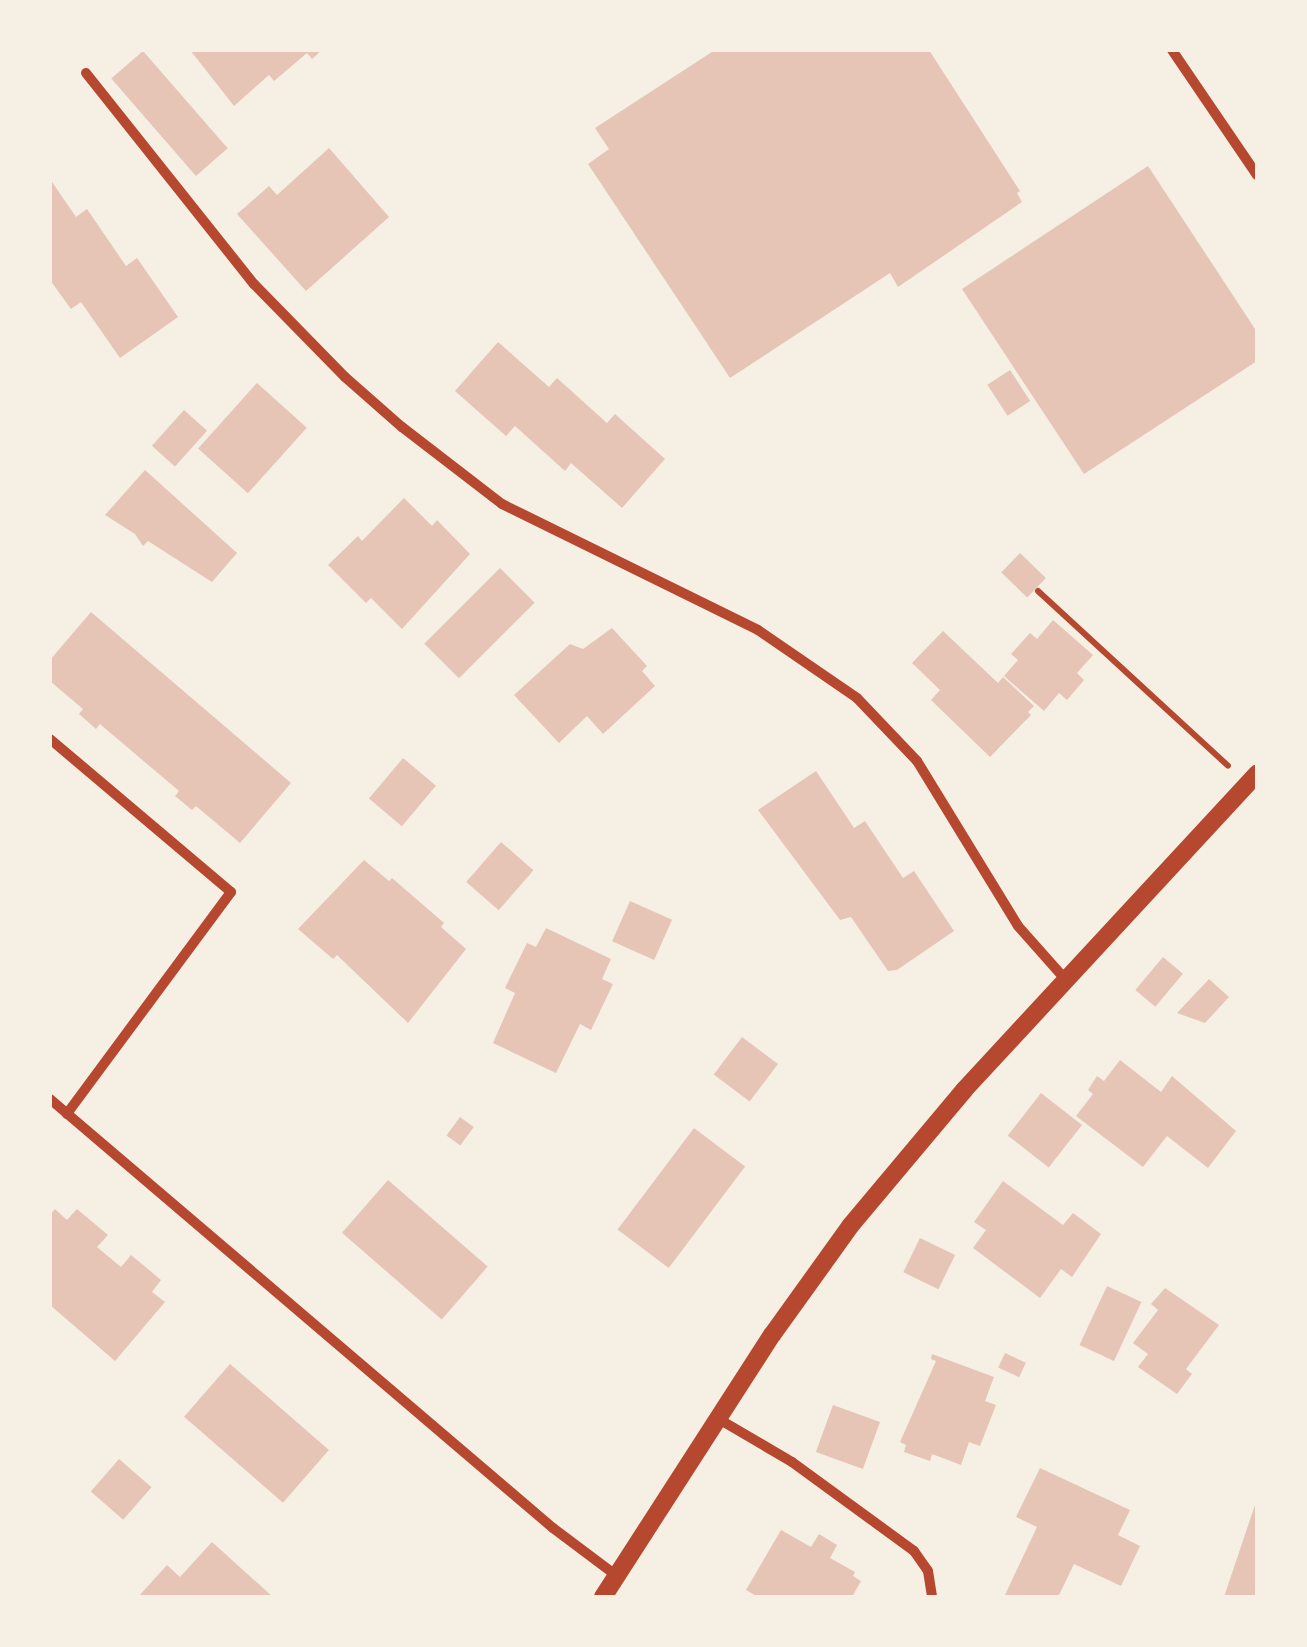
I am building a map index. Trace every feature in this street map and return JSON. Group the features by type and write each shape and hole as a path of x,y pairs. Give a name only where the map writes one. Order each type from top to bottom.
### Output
{"street":[{"path":"1172,50 1257,175"},
{"path":"86,72 254,284 345,377 402,427 502,504 778,641 857,698 918,761 1018,926 1066,980"},
{"path":"50,739 231,892 67,1114"},
{"path":"604,1597 717,1418 851,1225 952,1102 1253,779"},
{"path":"50,1099 554,1528 617,1576"},
{"path":"717,1418 792,1462 914,1552 928,1571 932,1597"}],"path":[{"path":"1038,591 1253,779"}],"building":[{"path":"190,50 322,50 312,59 307,53 274,81 269,75 234,106"},
{"path":"715,50 929,50 1020,191 1017,193 1022,202 898,287 890,273 730,378 588,164 609,149 595,128"},
{"path":"143,51 228,148 196,176 111,79"},
{"path":"329,148 389,217 306,291 237,214 269,186 277,195"},
{"path":"1148,166 1257,332 1257,361 1084,474 962,289"},
{"path":"50,179 76,217 87,209 126,266 137,258 178,317 120,358 81,302 71,309 50,280"},
{"path":"498,342 549,387 557,378 607,423 615,414 665,459 622,508 571,463 565,471 515,426 506,436 455,391"},
{"path":"1010,370 1030,401 1008,416 987,385"},
{"path":"257,383 307,428 248,493 198,448"},
{"path":"184,410 207,431 175,466 152,446"},
{"path":"145,470 237,553 212,582 148,541 143,546 135,534 105,515"},
{"path":"404,498 432,526 437,520 470,554 402,629 371,598 366,603 328,565 358,536 362,541"},
{"path":"1020,553 1046,578 1027,597 1001,572"},
{"path":"500,568 535,603 459,678 424,644"},
{"path":"91,612 291,783 240,843 196,806 192,810 175,796 179,791 100,724 96,729 79,714 83,709 50,681 50,660"},
{"path":"1053,620 1093,655 1077,673 1084,680 1067,700 1059,693 1044,711 1004,676 1018,660 1011,654 1030,633 1037,639"},
{"path":"612,628 647,666 642,671 655,686 603,734 587,716 559,743 514,695 570,644 583,649"},
{"path":"943,631 998,683 1003,677 1034,706 1028,712 1031,715 990,757 931,700 940,690 912,663"},
{"path":"403,758 436,786 402,826 369,799"},
{"path":"816,771 854,828 865,821 903,878 914,871 954,931 897,970 888,971 851,917 840,920 758,810"},
{"path":"501,842 533,870 499,910 466,882"},
{"path":"364,860 389,881 392,878 444,923 441,927 466,949 408,1023 337,955 333,959 298,929"},
{"path":"630,901 672,920 654,960 612,941"},
{"path":"546,928 611,959 602,979 613,984 591,1030 580,1024 556,1073 493,1043 515,993 505,988 527,943 536,947"},
{"path":"1163,957 1183,974 1155,1007 1135,990"},
{"path":"1209,979 1229,997 1205,1023 1177,1013"},
{"path":"742,1037 778,1064 750,1102 714,1075"},
{"path":"1120,1060 1161,1092 1172,1076 1236,1131 1208,1168 1167,1136 1143,1167 1076,1116 1093,1094 1088,1090 1097,1076 1104,1081"},
{"path":"1041,1093 1082,1125 1049,1168 1008,1136"},
{"path":"460,1117 474,1127 460,1146 446,1136"},
{"path":"694,1128 745,1167 669,1268 618,1229"},
{"path":"388,1180 488,1267 442,1319 342,1233"},
{"path":"1003,1181 1063,1225 1073,1213 1101,1234 1072,1277 1061,1269 1040,1298 973,1248 986,1230 974,1222"},
{"path":"55,1209 67,1220 77,1209 108,1235 97,1247 121,1267 131,1255 161,1280 152,1292 165,1302 115,1361 50,1305 50,1215"},
{"path":"920,1238 955,1255 938,1289 903,1272"},
{"path":"1107,1286 1141,1302 1114,1361 1080,1345"},
{"path":"1165,1288 1219,1325 1186,1369 1192,1374 1177,1394 1138,1367 1148,1354 1133,1343 1158,1310 1151,1304"},
{"path":"1005,1353 1026,1363 1019,1377 998,1368"},
{"path":"932,1354 994,1377 985,1401 996,1405 980,1446 969,1442 961,1465 932,1454 930,1461 904,1452 906,1445 900,1442 936,1361 931,1359"},
{"path":"230,1364 329,1450 283,1503 184,1417"},
{"path":"833,1405 880,1422 863,1469 816,1452"},
{"path":"119,1459 151,1487 123,1520 91,1491"},
{"path":"1040,1468 1130,1510 1118,1535 1140,1546 1121,1586 1074,1564 1058,1597 1004,1597 1037,1527 1016,1517"},
{"path":"1256,1502 1257,1597 1224,1597"},
{"path":"781,1530 811,1547 819,1534 837,1545 830,1558 855,1572 853,1576 861,1581 852,1597 758,1597 746,1590"},
{"path":"212,1542 273,1597 138,1597 167,1565 180,1577"}]}
